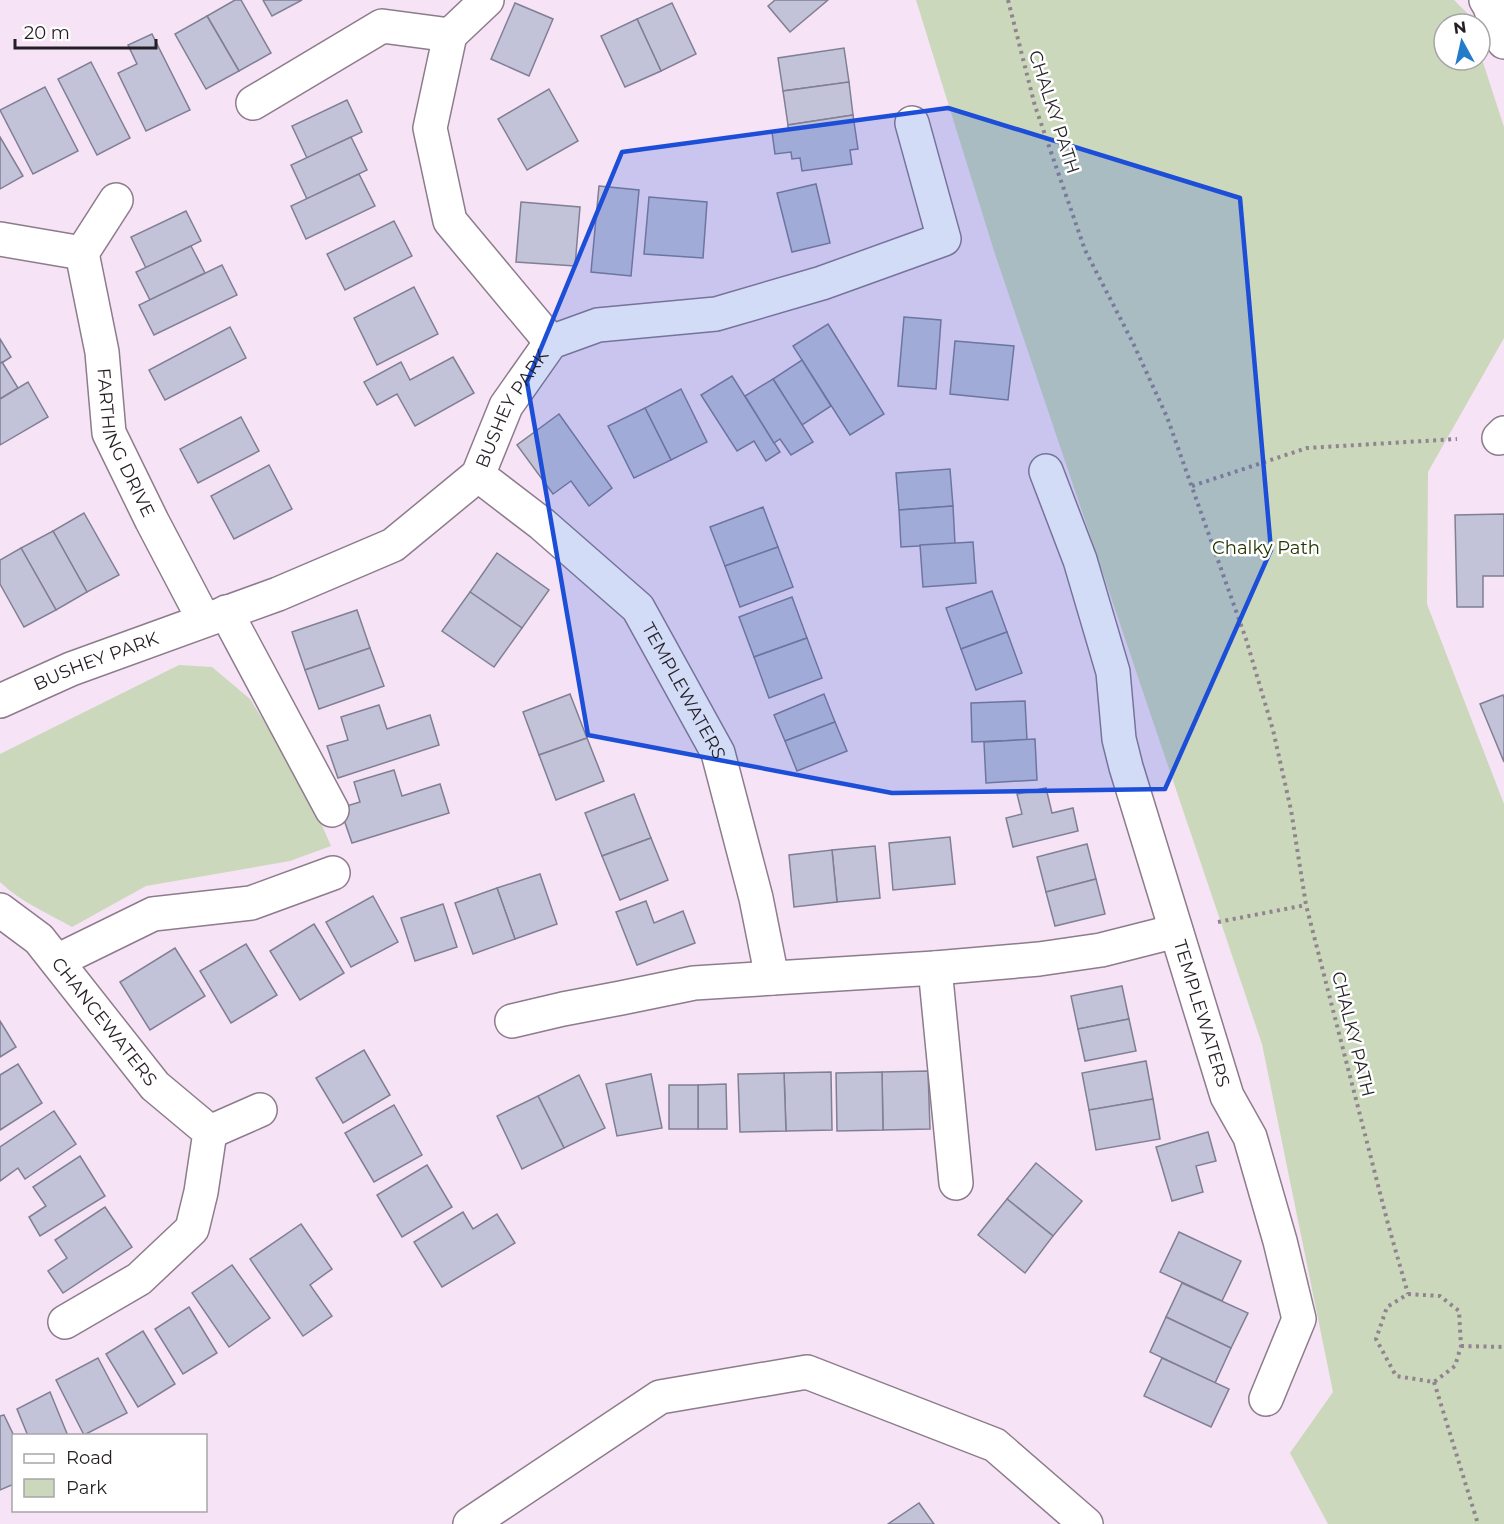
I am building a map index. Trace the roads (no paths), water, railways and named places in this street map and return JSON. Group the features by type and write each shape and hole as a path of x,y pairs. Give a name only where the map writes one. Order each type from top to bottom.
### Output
{"street":[{"path":"487,0 450,35 430,128 450,221 551,342"},
{"path":"1486,0 1504,42"},
{"path":"253,103 382,26 450,35"},
{"name":"BUSHEY PARK","path":"0,701 71,669 278,594 393,545 478,475 506,406 551,342 598,325 716,314 822,283 944,238 912,123"},
{"path":"0,238 82,253 116,200"},
{"name":"FARTHING DRIVE","path":"82,253 102,352 109,433 152,521 215,616 332,810"},
{"name":"TEMPLEWATERS","path":"1046,471 1080,560 1113,672 1119,740 1126,767 1227,1096 1250,1137 1280,1241 1299,1319 1266,1399"},
{"name":"TEMPLEWATERS","path":"478,475 542,524 638,608 718,753 756,898 772,978"},
{"path":"57,961 153,914 251,903 333,873"},
{"name":"CHANCEWATERS","path":"0,910 39,939 155,1086 210,1132"},
{"name":"TEMPLEWATERS","path":"512,1021 693,983 1039,959 1101,950 1176,931"},
{"path":"935,968 956,1183"},
{"path":"65,1322 139,1279 192,1228 201,1192 210,1132 260,1110"},
{"path":"470,1524 660,1397 807,1372 995,1445 1086,1524"}],"park label":[{"name":"Chalky Path","path":"1266,548"}]}
